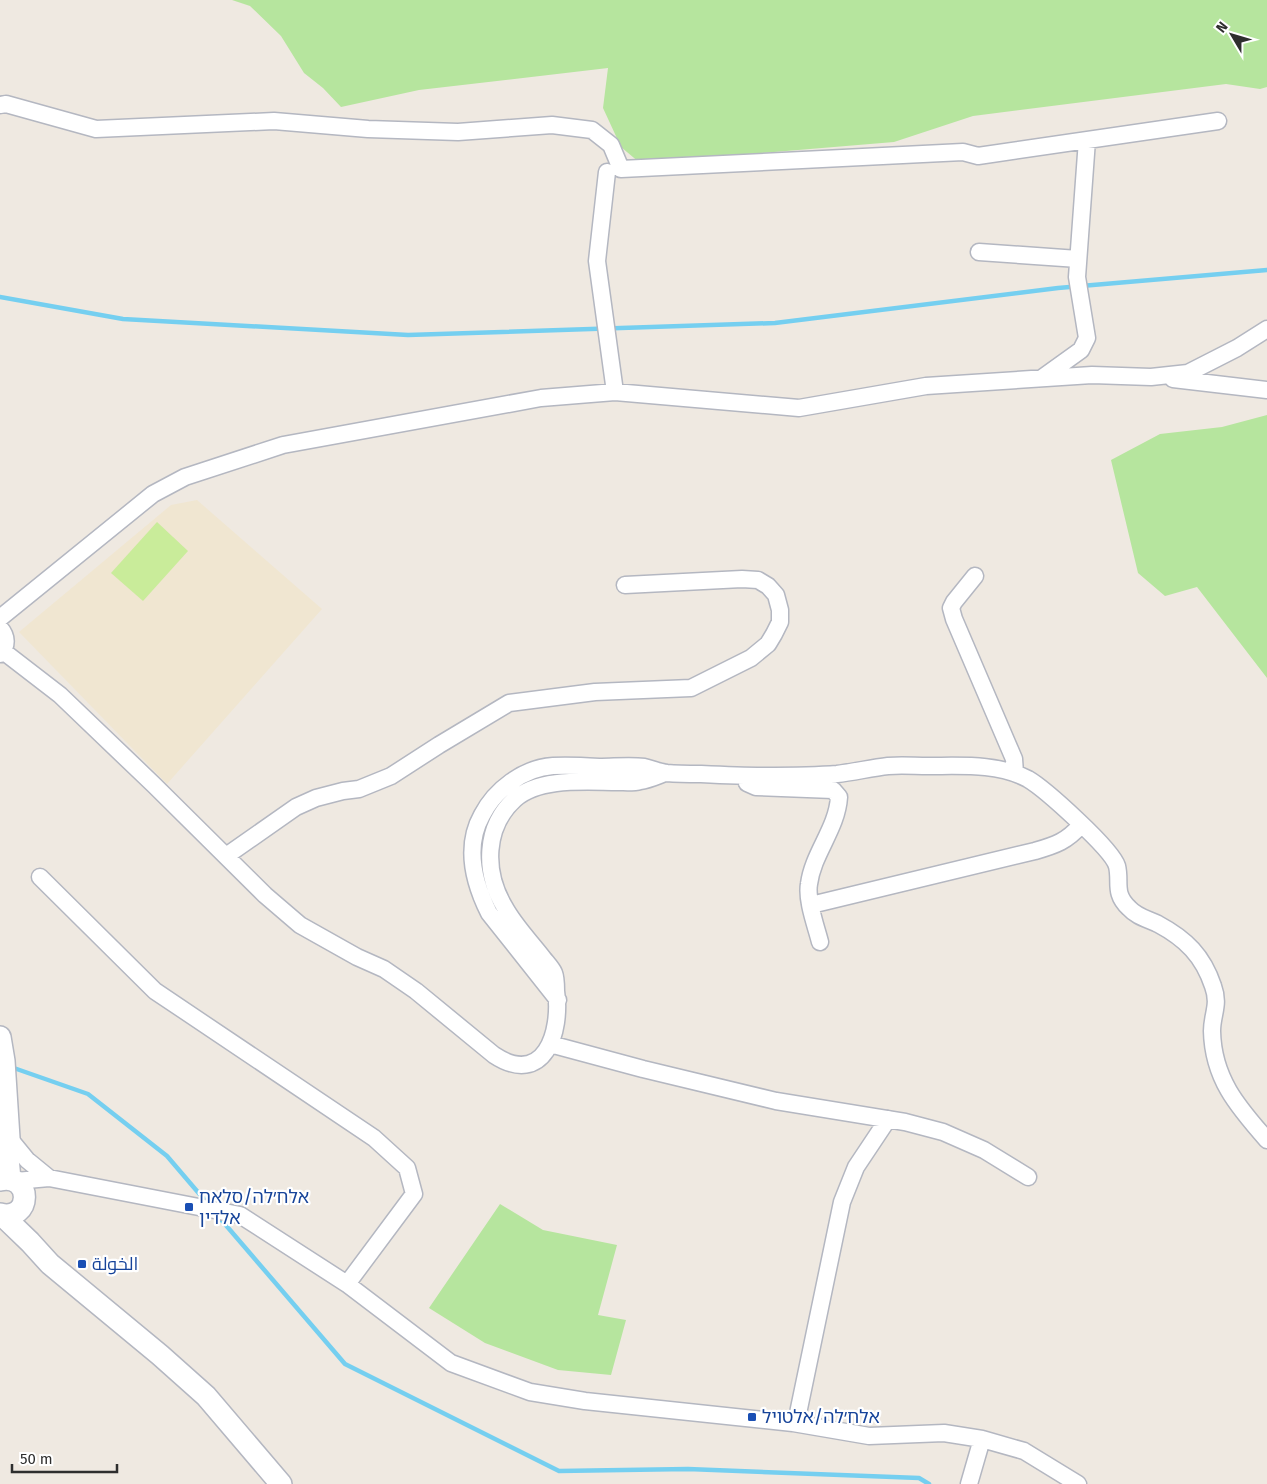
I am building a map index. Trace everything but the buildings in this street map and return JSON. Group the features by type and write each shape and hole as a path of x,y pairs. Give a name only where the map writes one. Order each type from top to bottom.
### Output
{"street":[{"path":"0,105 6,104 96,129 274,121 368,129 458,132 552,126 592,130 611,146 621,169 963,152 978,156 1218,121"},
{"path":"1041,378 1081,350 1087,338 1076,277 1087,140"},
{"path":"607,172 597,261 614,392"},
{"path":"979,252 1078,259"},
{"path":"1151,377 1188,373 1237,348 1267,329"},
{"path":"0,618 153,494 185,476 283,446 541,398 614,392 799,408 926,386 1092,375 1151,377 1267,390"},
{"path":"975,576 951,608 1014,759 1016,773"},
{"path":"226,856 296,807 316,798 359,788 391,776 509,703 594,692 691,688 751,658 768,644 780,622 780,610 776,595 768,586 758,580 742,579 625,585"},
{"path":"0,628 6,640 2,653 60,695 154,784 265,895 300,925 357,957 384,969 504,1062 515,1065 526,1066 537,1060 544,1053 550,1044 558,1014 554,973 504,907 492,879 489,856 492,836 501,816 515,799 526,792 546,785 569,782 640,782 665,773 762,776 838,774 890,766 997,768 1016,773 1047,793 1106,850 1117,865 1117,883 1120,897 1126,906 1136,915 1154,922 1182,939 1204,966 1214,987 1217,1005 1212,1025 1213,1045 1218,1066 1228,1092 1242,1112 1267,1140"},
{"path":"724,775 756,786 833,790 838,797 838,807 834,821 812,868 808,887 820,942"},
{"path":"811,905 1035,851 1058,844 1071,836 1081,825"},
{"path":"40,877 155,992 374,1138 407,1168 414,1194 347,1284"},
{"path":"0,1037 4,1061 13,1214 1,1214"},
{"path":"550,1044 643,1070 776,1101 888,1119 943,1132 984,1150 1028,1177"},
{"path":"796,1423 842,1202 856,1167 888,1119"},
{"path":"11,1178 27,1160 49,1178 240,1215 347,1284 451,1363 530,1392 585,1401 796,1423 869,1436 944,1432 982,1439 1024,1451 1078,1484"},
{"path":"11,1178 31,1190 49,1178"},
{"path":"11,1178 30,1242"},
{"path":"1,1214 50,1264 160,1355 206,1396 281,1484"},
{"path":"969,1484 982,1439"}],"shaded area":[{"path":"197,500 322,609 167,784 19,632 171,505"}],"green space":[{"path":"232,0 1267,0 1267,87 1260,89 1226,84 973,116 894,142 640,163 621,147 603,108 608,68 419,90 341,107 323,88 304,73 281,36 250,6"},
{"path":"1267,415 1267,678 1197,587 1165,596 1138,573 1111,460 1160,434 1222,427"},
{"path":"157,522 188,551 143,601 111,573"},
{"path":"500,1204 543,1230 617,1245 598,1315 626,1320 611,1375 558,1370 485,1343 429,1308"}],"waterway":[{"path":"0,297 123,319 408,335 775,323 1058,288 1267,270"},
{"path":"11,1067 88,1094 167,1156 208,1204"},
{"path":"218,1216 345,1364 559,1471 688,1469 919,1478 929,1484"}],"place":[{"name":"אלח׳לה/סלאח אלדין","path":"189,1207"},
{"name":"الخولة","path":"82,1264"},
{"name":"אלח׳לה/אלטויל","path":"752,1417"}]}
